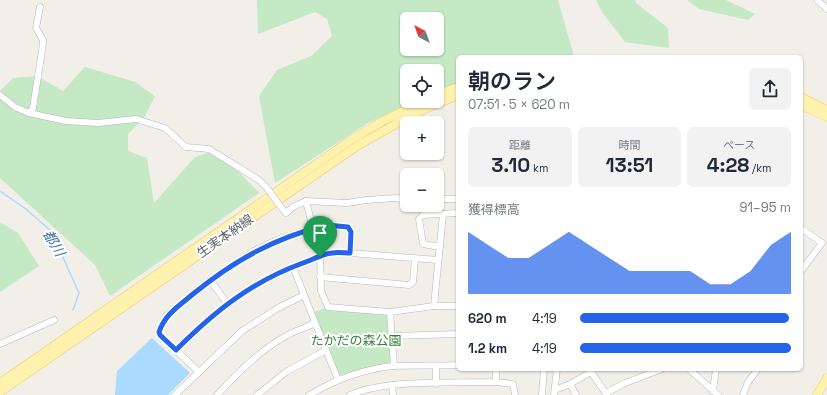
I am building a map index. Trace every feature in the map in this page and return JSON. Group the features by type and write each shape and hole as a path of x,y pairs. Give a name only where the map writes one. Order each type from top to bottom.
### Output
{"main road":[{"path":"444,92 456,88"},
{"name":"生実本納線","path":"0,392 357,146 415,113 456,96"},
{"path":"803,98 827,110"},
{"path":"803,107 827,117"},
{"name":"生実本納線","path":"0,383 351,140 409,108"},
{"path":"817,395 827,378"}],"street":[{"path":"817,0 827,9"},
{"path":"29,113 33,108 43,44 43,40 36,28 40,7"},
{"path":"0,95 15,107 29,113 79,122 98,123 136,120 165,128 186,146 209,149 259,180 268,189 286,214 293,207 306,201 347,203 366,200 400,199"},
{"path":"444,199 456,198"},
{"path":"306,201 320,257 321,292 328,308 390,312 434,306 456,306"},
{"path":"440,246 423,244 419,219 423,215 456,213"},
{"path":"434,306 443,214"},
{"path":"199,372 160,335 159,332 166,316 210,280 254,251 279,239 327,225 348,227 351,232 350,253"},
{"path":"803,229 822,243 803,268"},
{"path":"176,350 227,303 252,286 293,267 332,252 438,260"},
{"path":"320,277 409,285 413,282 415,259"},
{"path":"293,267 338,380"},
{"path":"210,280 227,303"},
{"path":"175,395 242,331 278,308 304,295"},
{"path":"390,312 394,366"},
{"path":"0,344 54,320"},
{"path":"217,395 244,367 270,347 285,337 315,323"},
{"path":"392,336 456,334"},
{"path":"257,395 286,372 326,350"},
{"path":"309,395 338,380 362,372 394,366 456,365"},
{"path":"436,366 436,384"},
{"path":"496,371 496,382"},
{"path":"542,395 544,371"},
{"path":"554,392 557,371"},
{"path":"554,392 570,384 589,371"},
{"path":"591,371 606,394 624,383 657,371"},
{"path":"715,393 716,371"},
{"path":"743,395 748,382 756,371"},
{"path":"696,372 715,393"},
{"path":"350,395 374,388 392,386 511,382 514,386 515,395"},
{"path":"570,384 576,395"},
{"path":"392,386 393,395"}],"green space":[{"path":"257,0 558,0 574,55 456,55 456,84 444,88 444,64 400,64 400,108 368,123 275,183 259,96 277,70 311,56 332,36 327,19 315,12 258,34"},
{"path":"596,0 635,0 636,3 668,28 669,48 625,42 602,12"},
{"path":"687,0 726,0 755,14 748,20 699,9"},
{"path":"85,67 135,82 155,96 144,118 128,134 128,151 147,158 154,203 195,157 218,150 259,193 110,296 95,265 0,178 0,91 13,78 37,76 63,91"},
{"path":"0,222 18,233 39,266 0,292"},
{"name":"たかだの森公園","path":"325,308 385,313 388,316 390,362 388,364 340,375 338,374 314,312"}],"water":[{"path":"152,338 190,373 168,395 115,395 117,371"}],"waterway":[{"name":"都川","path":"0,191 26,209 51,231 79,293 73,310"}],"route":[{"path":"327,225 348,227 351,232 350,253 332,252 320,257 293,267 252,286 227,303 176,350 160,335 159,332 166,316 233,263 279,239 313,228 327,225"}]}
